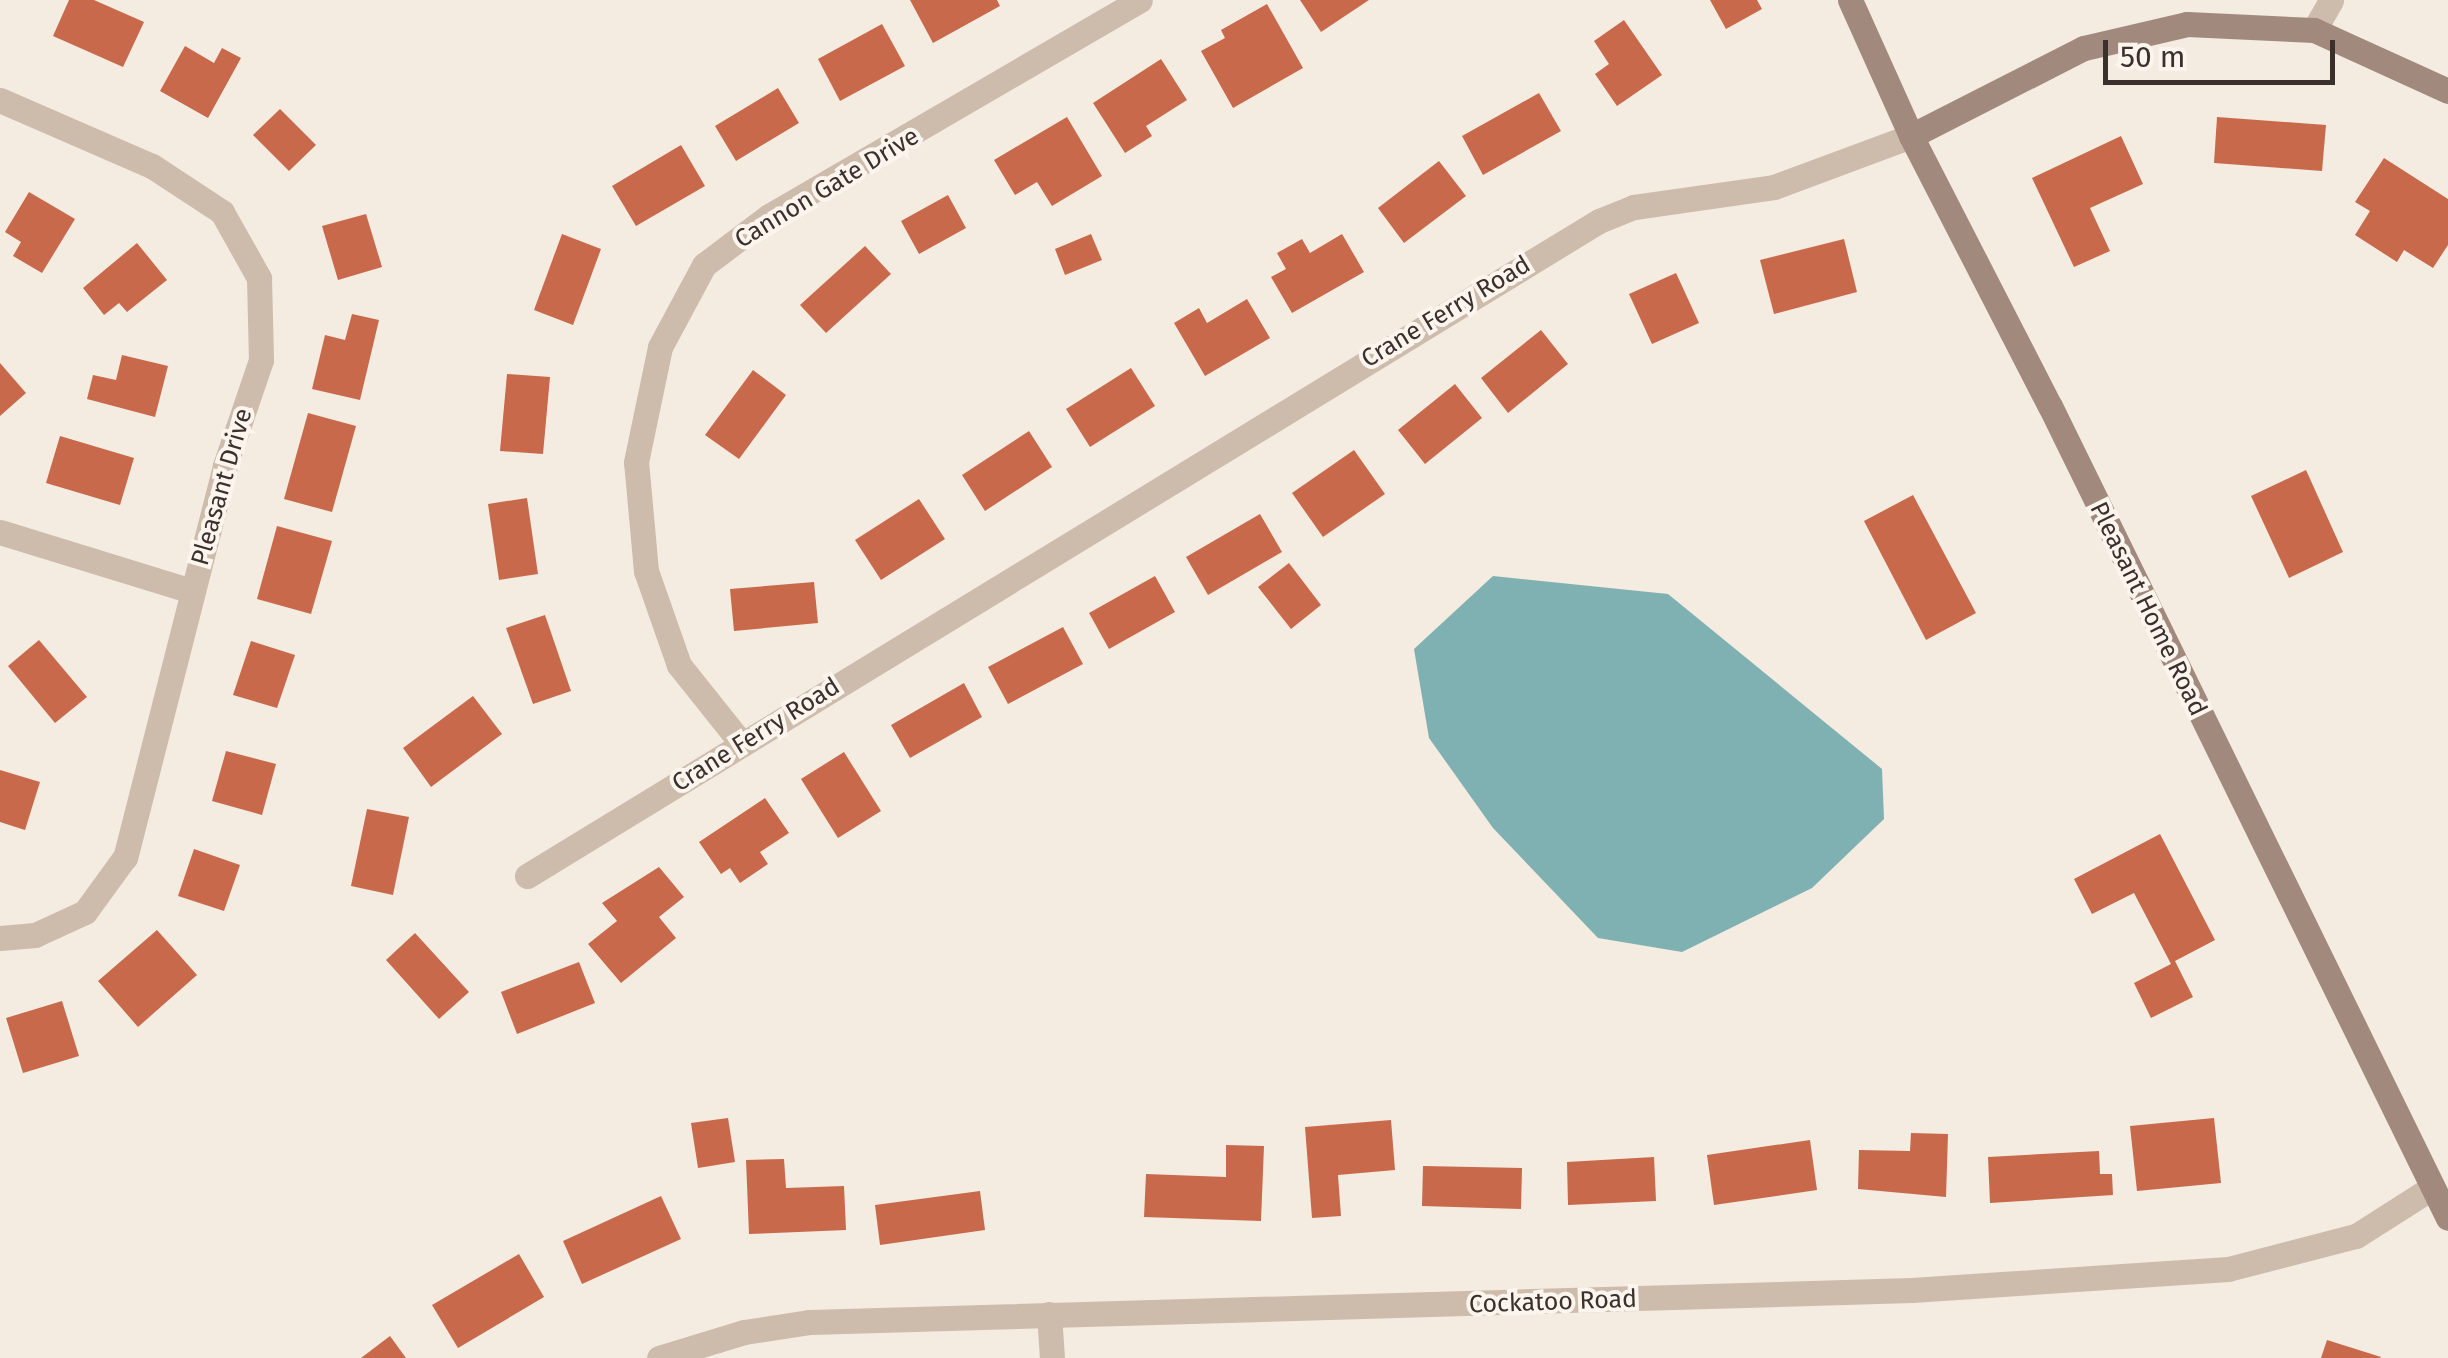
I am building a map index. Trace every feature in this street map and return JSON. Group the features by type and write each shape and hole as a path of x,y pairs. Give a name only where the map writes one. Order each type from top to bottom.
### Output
{"main road":[{"name":"Pleasant Home Road","path":"1850,0 1910,136 2050,406 2448,1218"},
{"name":"Crane Ferry Road","path":"1910,136 2084,48 2142,32 2238,22 2314,30 2448,91"}],"street":[{"name":"Cannon Gate Drive","path":"742,744 679,665 646,570 636,462 660,347 704,265 770,216 1140,0"},
{"path":"2314,30 2331,0"},
{"name":"Pleasant Drive","path":"0,100 152,166 222,212 260,278 261,360 192,591 125,857 85,912 36,935 0,938"},
{"name":"Crane Ferry Road","path":"527,876 1598,221 1634,207 1774,187 1910,136"},
{"path":"0,532 192,591"},
{"name":"Cockatoo Road","path":"659,1358 744,1332 810,1322 2018,1286 2228,1270 2356,1236 2433,1187"},
{"path":"1050,1314 1052,1358"}],"water":[{"path":"1493,576 1668,594 1882,769 1884,819 1812,888 1682,952 1598,938 1493,828 1429,738 1414,649"}],"building":[{"path":"69,0 94,0 144,22 123,67 53,36"},
{"path":"910,0 997,0 1000,6 933,43"},
{"path":"1300,0 1369,0 1321,32"},
{"path":"1710,0 1757,0 1762,9 1726,29"},
{"path":"1267,4 1303,68 1233,108 1201,51 1225,38 1221,30"},
{"path":"1624,20 1662,75 1617,106 1595,74 1609,64 1594,41"},
{"path":"882,24 905,66 840,101 818,59"},
{"path":"185,46 214,63 222,48 241,58 208,118 160,91"},
{"path":"1161,59 1187,100 1146,126 1152,136 1125,153 1093,103"},
{"path":"778,88 799,123 736,161 715,126"},
{"path":"1539,93 1561,131 1483,175 1462,136"},
{"path":"280,109 316,145 289,171 253,135"},
{"path":"1067,117 1102,176 1052,206 1037,182 1015,195 994,160"},
{"path":"2217,117 2326,125 2322,171 2214,163"},
{"path":"2121,136 2143,184 2090,208 2110,251 2074,267 2032,178"},
{"path":"681,145 705,186 636,226 612,186"},
{"path":"2384,158 2448,199 2448,245 2433,268 2404,250 2397,262 2355,235 2370,211 2355,202"},
{"path":"1439,161 1466,196 1404,243 1378,208"},
{"path":"29,192 75,219 42,273 13,256 21,242 5,232"},
{"path":"948,195 966,228 919,254 901,221"},
{"path":"366,214 382,267 338,280 322,226"},
{"path":"562,234 601,249 573,325 534,310"},
{"path":"1091,234 1102,260 1065,275 1055,249"},
{"path":"1342,234 1364,272 1292,313 1271,277 1286,269 1277,253 1302,239 1310,253"},
{"path":"1844,239 1857,292 1774,314 1760,260"},
{"path":"137,243 167,280 127,312 119,303 104,315 83,288"},
{"path":"865,246 891,274 826,333 800,305"},
{"path":"1676,273 1699,323 1652,344 1629,294"},
{"path":"1247,299 1270,338 1205,376 1174,323 1199,308 1207,323"},
{"path":"352,314 379,320 360,400 312,389 325,335 345,340"},
{"path":"1541,330 1568,364 1508,413 1481,378"},
{"path":"122,355 168,366 155,417 87,399 93,375 116,380"},
{"path":"0,363 26,393 0,416"},
{"path":"1131,368 1155,406 1090,447 1066,409"},
{"path":"753,370 786,395 739,459 705,435"},
{"path":"507,374 550,377 543,454 500,451"},
{"path":"1455,384 1482,418 1425,464 1398,430"},
{"path":"308,413 356,426 332,512 284,499"},
{"path":"1029,431 1052,467 985,511 962,475"},
{"path":"60,436 134,458 120,505 46,483"},
{"path":"1354,450 1385,494 1323,537 1292,493"},
{"path":"2306,470 2343,552 2289,578 2251,496"},
{"path":"1913,495 1976,613 1926,640 1864,521"},
{"path":"527,498 538,574 499,580 488,504"},
{"path":"919,499 945,539 881,580 855,540"},
{"path":"1260,514 1282,552 1208,595 1186,557"},
{"path":"277,526 332,541 311,614 257,599"},
{"path":"1289,563 1321,605 1291,629 1258,587"},
{"path":"1155,576 1175,612 1109,649 1089,613"},
{"path":"814,582 818,623 734,631 730,589"},
{"path":"545,615 571,691 533,704 506,628"},
{"path":"1063,627 1083,664 1008,704 988,667"},
{"path":"39,640 87,697 55,723 8,666"},
{"path":"251,641 295,655 277,708 233,695"},
{"path":"964,683 982,717 910,758 891,725"},
{"path":"473,696 502,734 431,787 403,748"},
{"path":"226,751 276,764 262,815 212,801"},
{"path":"844,752 881,811 838,838 801,779"},
{"path":"0,770 40,782 25,830 0,822"},
{"path":"765,798 789,833 760,852 768,864 740,883 730,868 721,874 699,842"},
{"path":"367,809 409,817 393,895 351,886"},
{"path":"2160,834 2215,940 2175,961 2193,997 2151,1018 2134,983 2171,964 2134,893 2092,914 2074,879"},
{"path":"194,849 240,865 224,911 178,896"},
{"path":"659,867 684,897 659,917 676,938 621,983 588,944 617,921 602,903"},
{"path":"157,930 197,975 138,1027 98,981"},
{"path":"415,933 469,992 439,1019 386,960"},
{"path":"579,962 595,1003 517,1034 501,992"},
{"path":"62,1001 79,1056 23,1073 6,1018"},
{"path":"728,1118 735,1162 698,1168 691,1123"},
{"path":"2214,1118 2221,1183 2137,1191 2130,1126"},
{"path":"1391,1120 1395,1170 1338,1175 1341,1216 1312,1218 1305,1127"},
{"path":"1911,1133 1948,1134 1946,1197 1858,1189 1859,1150 1910,1151"},
{"path":"1810,1140 1817,1190 1714,1205 1707,1155"},
{"path":"1226,1145 1264,1146 1261,1221 1144,1217 1146,1174 1226,1177"},
{"path":"2099,1151 2100,1174 2112,1174 2113,1195 1990,1203 1988,1157"},
{"path":"1654,1157 1656,1201 1568,1205 1567,1162"},
{"path":"784,1159 786,1188 844,1186 846,1230 749,1234 746,1160"},
{"path":"1423,1166 1522,1168 1521,1209 1422,1206"},
{"path":"980,1191 985,1230 880,1245 875,1205"},
{"path":"661,1196 681,1239 582,1284 563,1241"},
{"path":"519,1254 544,1297 458,1348 432,1305"},
{"path":"390,1336 406,1358 361,1358"},
{"path":"2327,1340 2381,1357 2321,1358"}]}
